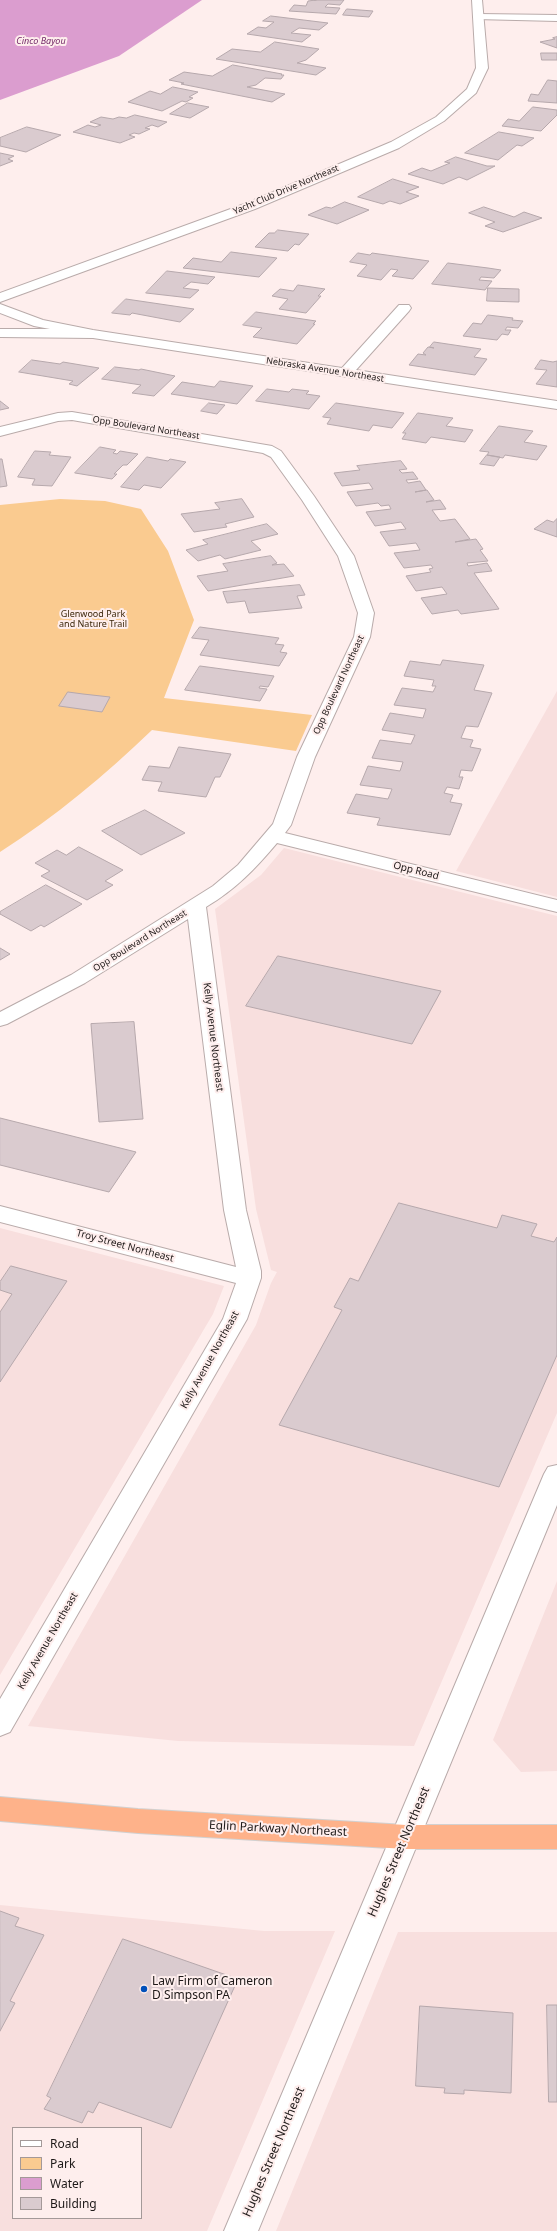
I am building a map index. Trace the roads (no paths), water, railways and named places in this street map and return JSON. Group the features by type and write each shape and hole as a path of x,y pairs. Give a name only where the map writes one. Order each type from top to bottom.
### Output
{"highway":[{"name":"Eglin Parkway Northeast","path":"0,1809 138,1821 406,1837 557,1837"}],"street":[{"name":"Yacht Club Drive Northeast","path":"0,298 251,206 412,136 449,112 472,91 482,68 477,0"},
{"path":"479,17 557,18"},
{"name":"Nebraska Avenue Northeast","path":"0,308 39,323 93,334 557,405"},
{"path":"345,372 404,308"},
{"name":"Nebraska Avenue Northeast","path":"0,333 93,334"},
{"name":"Opp Boulevard Northeast","path":"0,432 58,417 72,416 267,449 276,454 309,499 346,556 366,613 362,637 306,757 282,825 245,870 196,906 78,979 0,1020"},
{"name":"Opp Road","path":"274,836 557,906"},
{"name":"Kelly Avenue Northeast","path":"0,1724 235,1319 249,1278 249,1271 235,1210 196,906"},
{"name":"Troy Street Northeast","path":"0,1214 249,1278"},
{"name":"Hughes Street Northeast","path":"241,2231 557,1474"}],"water":[{"name":"Cinco Bayou","path":"0,0 202,0 119,56 0,100"}],"place":[{"name":"Law Firm of Cameron D Simpson PA","path":"144,1989"}],"park label":[{"name":"Glenwood Park and Nature Trail","path":"93,620"}]}
